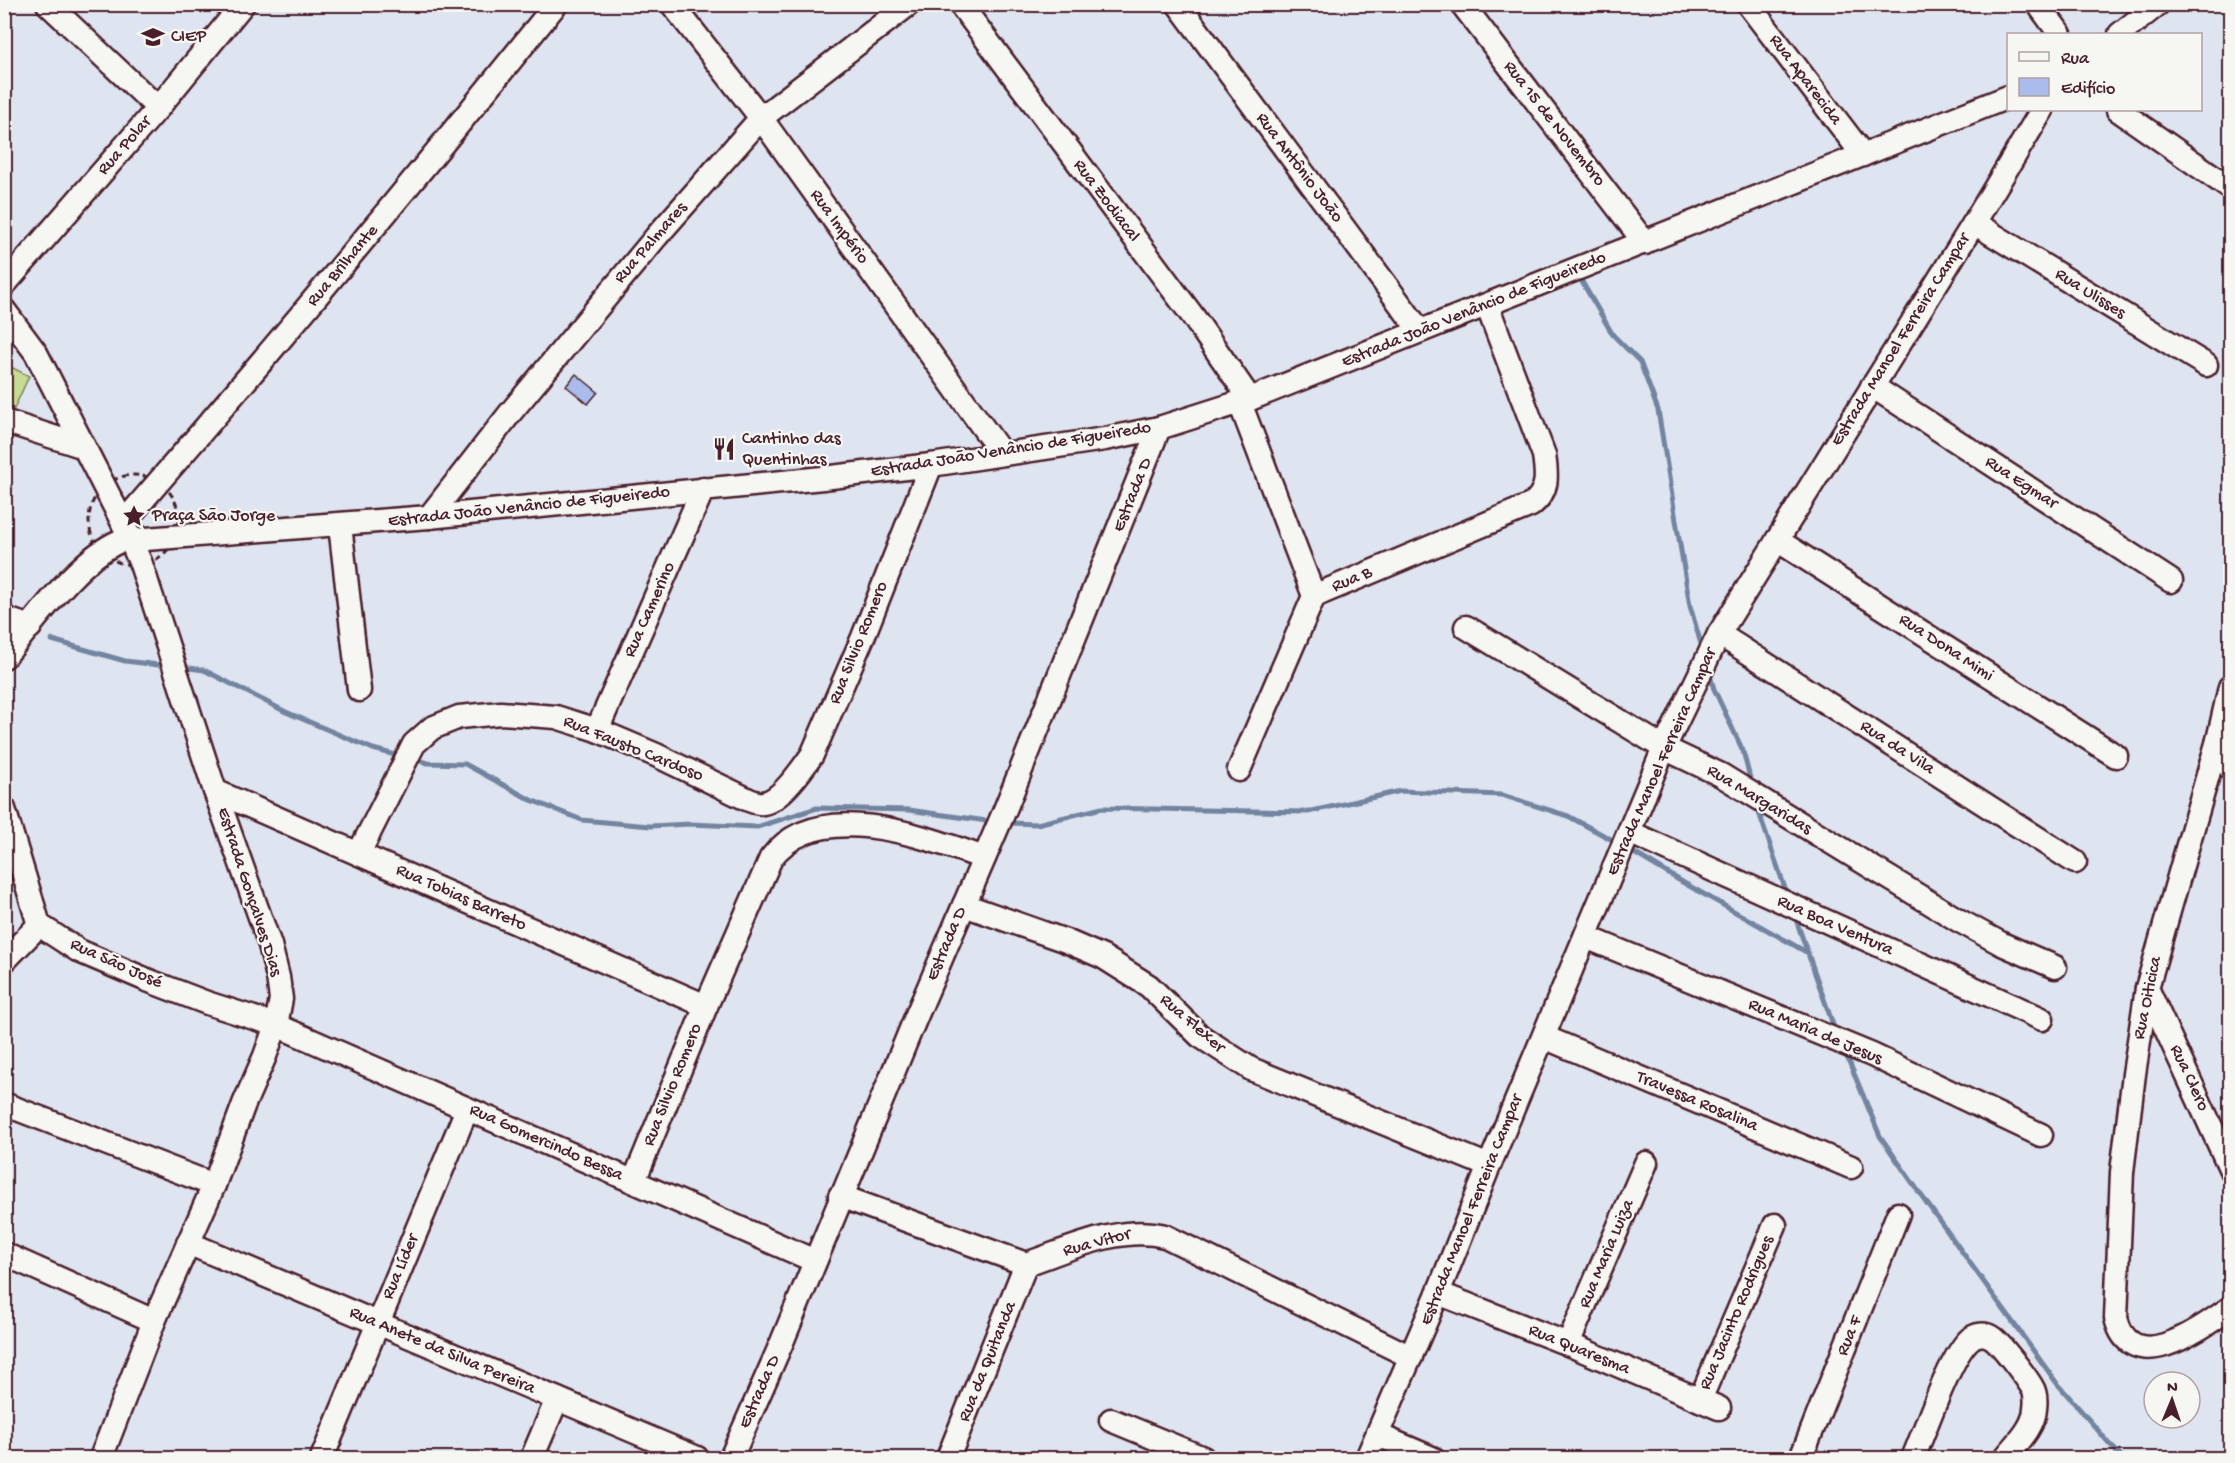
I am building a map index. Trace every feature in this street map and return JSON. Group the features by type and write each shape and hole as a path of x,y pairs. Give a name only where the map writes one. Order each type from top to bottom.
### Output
{"street":[{"path":"48,4 158,108"},
{"name":"Rua Polar","path":"4,285 158,108 243,4"},
{"name":"Rua Brilhante","path":"127,531 203,432 410,186 556,4"},
{"name":"Rua Império","path":"672,4 761,118 1002,454"},
{"name":"Rua Palmares","path":"429,517 511,412 649,245 761,118 909,4"},
{"name":"Rua Zodiacal","path":"960,4 1192,315 1245,401 1314,596"},
{"name":"Rua Antônio João","path":"1178,4 1420,331"},
{"name":"Rua 15 de Novembro","path":"1462,4 1645,243"},
{"name":"Rua Aparecida","path":"1748,4 1863,155"},
{"path":"2038,4 2059,33"},
{"path":"2121,33 2158,4"},
{"name":"Estrada João Venâncio de Figueiredo","path":"4,657 89,560 127,531 340,525 429,517 931,465 1104,439 1159,428 1245,401 2007,97"},
{"name":"Estrada Manoel Ferreira Campar","path":"1367,1458 1438,1293 1664,748 1701,669 1777,540 2041,111"},
{"path":"2119,111 2230,188"},
{"name":"Rua Ulisses","path":"1974,223 2206,365"},
{"name":"Rua B","path":"1239,770 1314,596 1531,505 1545,489 1547,479 1544,455 1487,305"},
{"name":"Estrada Gonçalves Dias","path":"4,310 36,353 127,531 141,564 215,791 270,945 281,999 276,1025 265,1056 213,1185 154,1321 109,1456"},
{"name":"Rua Egmar","path":"1872,386 2170,581"},
{"path":"4,421 84,447"},
{"name":"Estrada D","path":"731,1458 815,1261 840,1196 1005,812 1159,428"},
{"name":"Rua Silvio Romero","path":"763,803 774,798 786,787 812,755 863,637 931,465"},
{"name":"Rua Camerino","path":"597,730 703,489"},
{"path":"340,525 359,690"},
{"name":"Rua Dona Mimi","path":"1777,540 2116,756"},
{"path":"4,618 30,627"},
{"name":"Rua Margaridas","path":"1466,627 1664,748 1721,775 1958,920 2002,944 2055,968"},
{"name":"Rua da Vila","path":"1718,637 2075,862"},
{"name":"Rua Oiticica","path":"2230,687 2218,740 2147,988 2122,1172 2116,1318 2119,1329 2126,1340 2141,1347 2159,1347 2203,1327 2230,1308"},
{"name":"Rua Fausto Cardoso","path":"359,853 414,744 432,728 445,721 479,714 501,713 556,717 597,730 656,755 749,800 763,803"},
{"path":"2218,740 2230,768"},
{"name":"Rua Tobias Barreto","path":"215,791 706,1006"},
{"path":"4,809 39,925 4,961"},
{"name":"Rua Silvio Romero","path":"634,1181 706,1006 771,858 781,845 792,838 825,827 850,825 917,834 986,852"},
{"name":"Rua Boa Ventura","path":"1629,832 2042,1019"},
{"name":"Rua Flexer","path":"964,905 1066,941 1103,957 1149,986 1200,1036 1251,1069 1490,1166"},
{"name":"Rua São José","path":"39,925 79,951 128,972 207,1003 276,1025"},
{"name":"Rua Maria de Jesus","path":"1586,937 1872,1056 2041,1135"},
{"name":"Rua Clero","path":"2147,988 2230,1168"},
{"name":"Rua Gomercindo Bessa","path":"276,1025 815,1261"},
{"name":"Travessa Rosalina","path":"1544,1037 1851,1167"},
{"path":"4,1104 213,1185"},
{"name":"Rua Líder","path":"321,1458 467,1108"},
{"name":"Rua Maria Luiza","path":"1568,1344 1646,1163"},
{"path":"840,1196 1026,1264"},
{"name":"Rua F","path":"1801,1458 1898,1214"},
{"name":"Rua Jacinto Rodrigues","path":"1709,1404 1775,1226"},
{"name":"Rua Vítor","path":"1026,1264 1124,1234 1139,1232 1158,1235 1411,1357"},
{"name":"Rua Anete da Silva Pereira","path":"188,1243 697,1458"},
{"path":"4,1254 154,1321"},
{"name":"Rua da Quitanda","path":"948,1458 1026,1264"},
{"name":"Rua Quaresma","path":"1438,1293 1568,1344 1709,1404"},
{"path":"1914,1458 1956,1359 1975,1335 1992,1337 2033,1388 2036,1398 2031,1424 2005,1458"},
{"path":"532,1458 557,1399"},
{"path":"1111,1420 1203,1458"},
{"path":"1378,1435 1432,1458"}],"green space":[{"path":"5,364 29,376 14,409 5,405"}],"building":[{"path":"576,374 598,392 588,404 566,386"}],"waterway":[{"path":"1578,275 1613,335 1640,362 1658,410 1690,606 1703,651"},
{"path":"52,640 125,661 167,666"},
{"path":"182,667 204,670 286,712 373,749 403,757"},
{"path":"1709,672 1714,689 1743,751 1752,786"},
{"path":"412,759 428,763 465,764 531,800 582,820 650,826 690,824 757,827 817,808 909,810 994,822"},
{"path":"1006,823 1037,824 1102,808 1308,812 1401,791 1502,795 1568,816 1618,843"},
{"path":"1756,804 1788,897"},
{"path":"1629,850 1808,953"},
{"path":"1794,914 1836,1033"},
{"path":"1845,1052 1880,1136 2056,1382 2122,1458"}],"place":[{"name":"CIEP","path":"153,37"},
{"name":"Cantinho das Quentinhas","path":"724,449"},
{"name":"Praça São Jorge","path":"134,516"}]}
